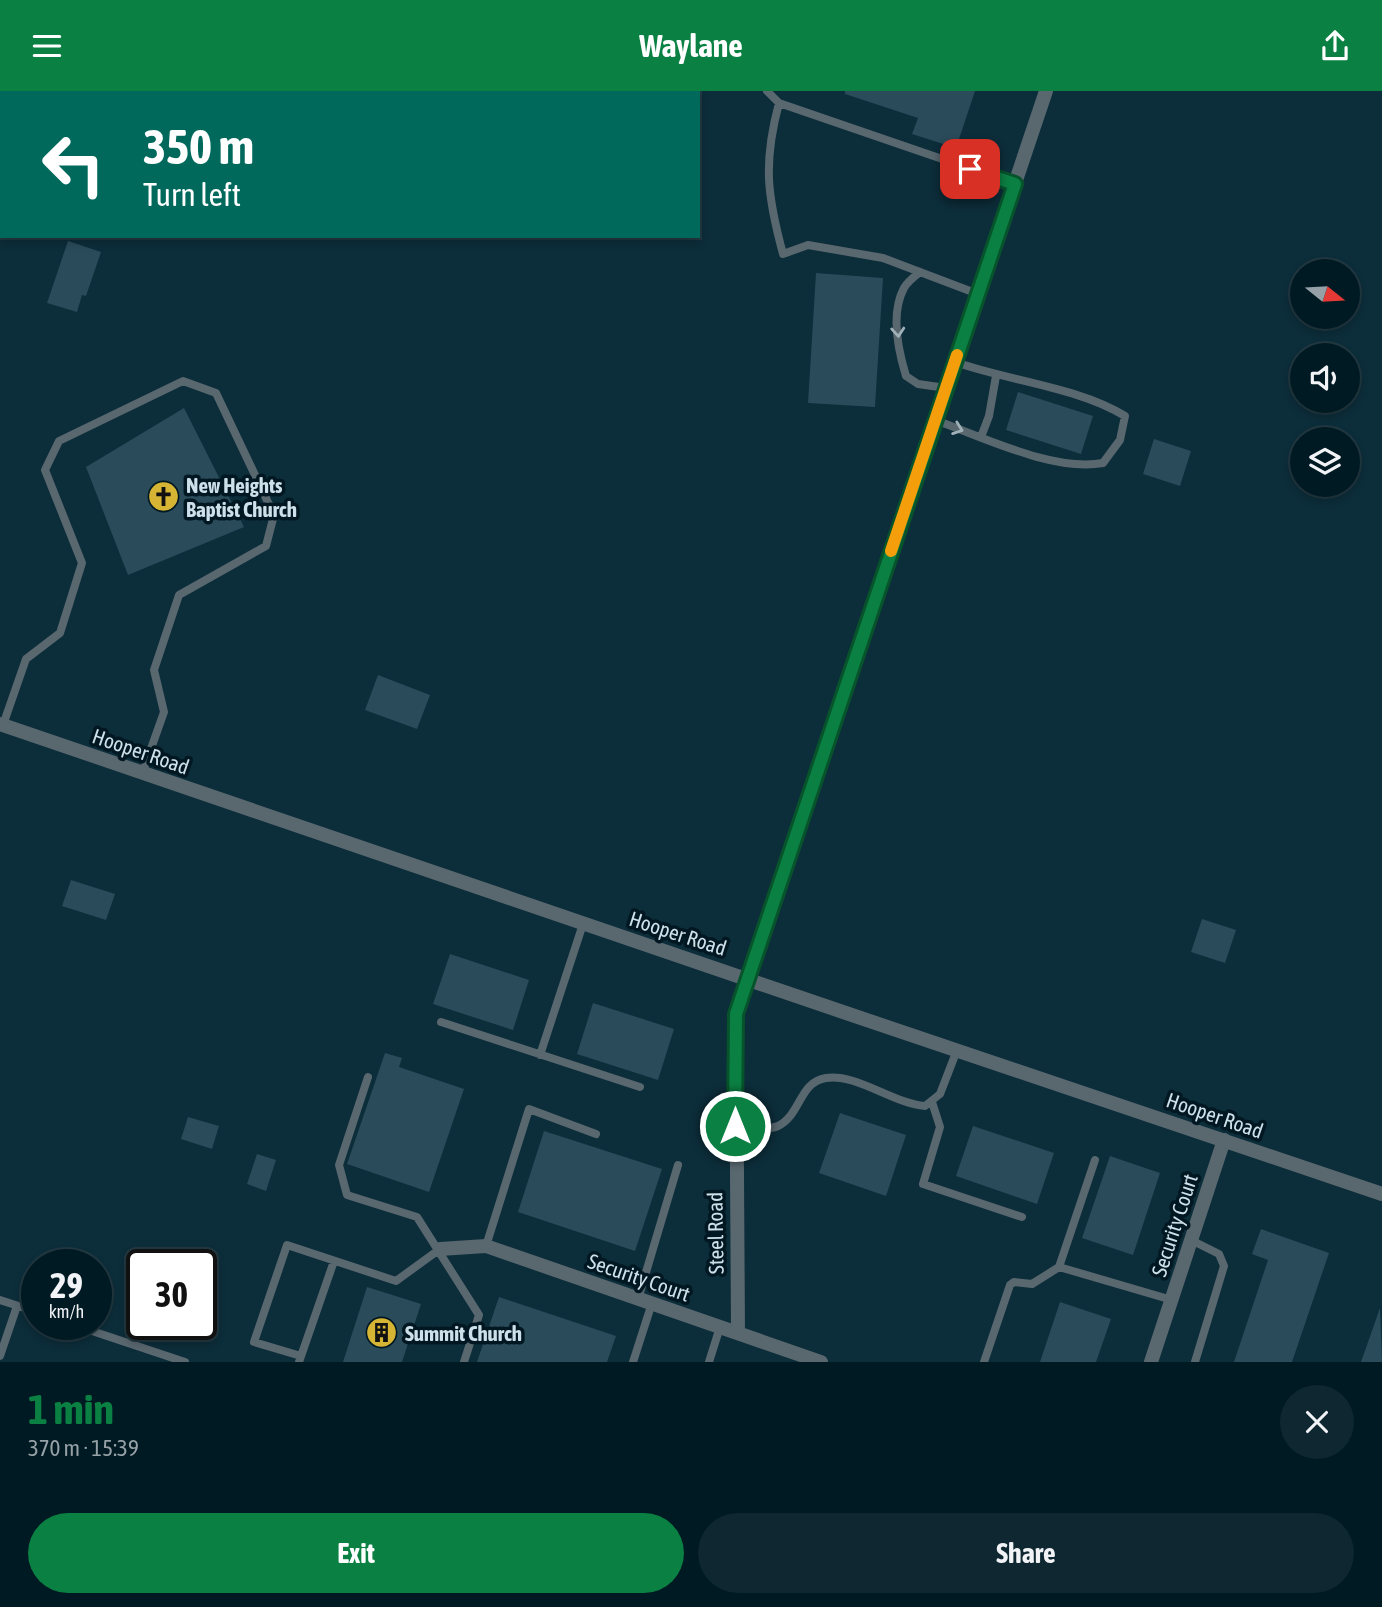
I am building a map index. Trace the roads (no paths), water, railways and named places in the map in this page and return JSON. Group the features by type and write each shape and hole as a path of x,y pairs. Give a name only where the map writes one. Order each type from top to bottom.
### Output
{"street":[{"name":"Steel Road","path":"738,1333 736,1014 1046,91"},
{"name":"Hooper Road","path":"1,725 1382,1194"},
{"name":"Security Court","path":"1152,1362 1224,1140"},
{"name":"Security Court","path":"440,1249 486,1246 821,1362"}],"lane":[{"path":"767,91 779,103 1015,184"},
{"path":"779,103 768,145 768,182 783,254 808,245 883,258 978,294"},
{"path":"920,272 904,287 897,319 899,354 906,376 918,384 946,389"},
{"path":"935,420 981,437 1083,467 1103,463 1120,440 1125,417 1102,402 996,376 955,362"},
{"path":"981,437 989,417 996,376"},
{"path":"1,725 26,659 60,633 82,563 45,470 59,441 183,381 216,393 274,515 266,546 179,595 154,670 164,712 142,774"},
{"path":"540,1055 583,924"},
{"path":"441,1022 640,1087"},
{"path":"735,1126 776,1127 787,1120 809,1086 827,1077 845,1079 918,1106 932,1102 946,1081 957,1050"},
{"path":"368,1077 339,1165 347,1195 417,1217 440,1249 479,1315 464,1362"},
{"path":"932,1102 940,1127 923,1184 1022,1217"},
{"path":"486,1246 529,1109 596,1134"},
{"path":"984,1362 1010,1285 1014,1282 1032,1284 1059,1267 1095,1160"},
{"path":"638,1299 678,1165"},
{"path":"1191,1240 1219,1254 1224,1266 1195,1362"},
{"path":"334,1261 300,1359 254,1342 287,1245 396,1281 440,1249"},
{"path":"1059,1267 1172,1300"},
{"path":"0,1300 21,1307"},
{"path":"633,1362 652,1304"},
{"path":"0,1356 17,1306"},
{"path":"709,1362 720,1327"},
{"path":"112,1338 186,1362"}],"place":[{"name":"New Heights Baptist Church","path":"163,497"},
{"name":"Summit Church","path":"382,1333"}]}
